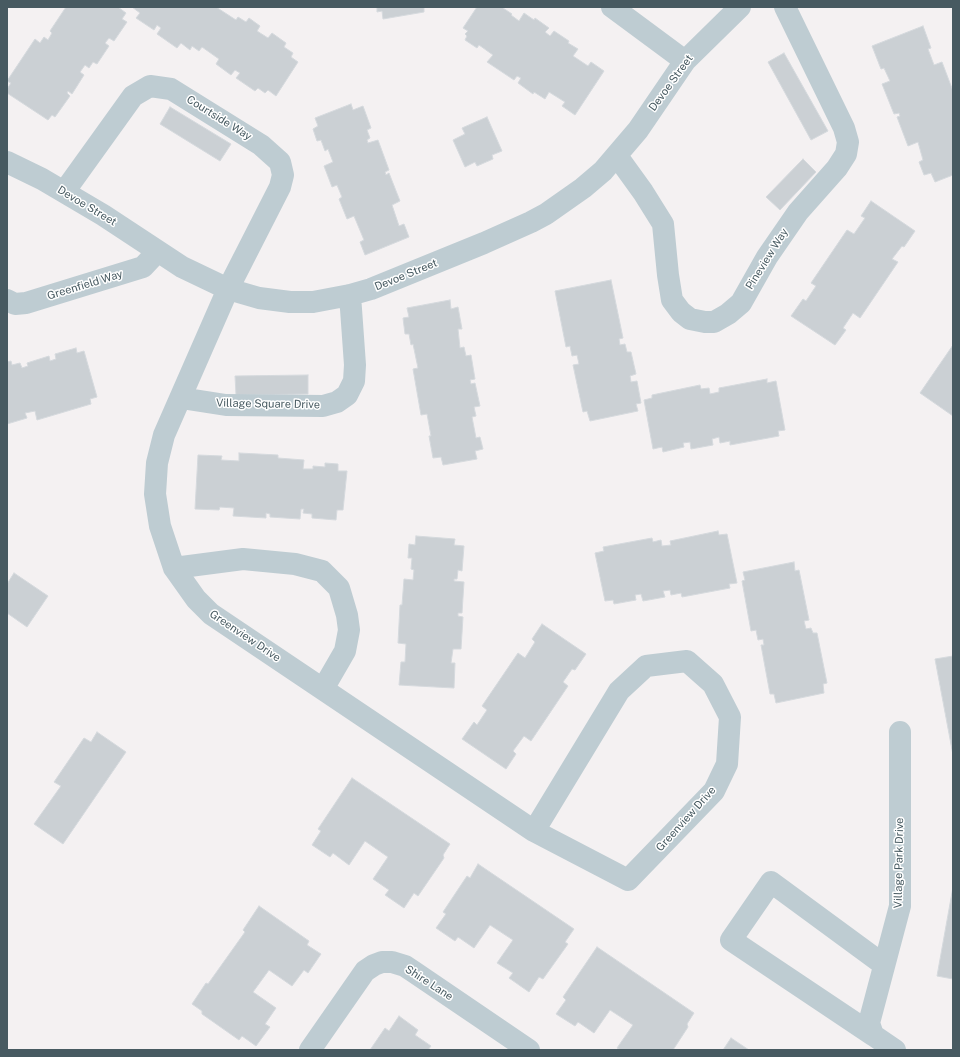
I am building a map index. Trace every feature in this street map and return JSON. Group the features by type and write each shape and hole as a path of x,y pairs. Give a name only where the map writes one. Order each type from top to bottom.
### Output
{"street":[{"path":"612,7 685,61"},
{"name":"Devoe Street","path":"7,162 42,179 64,192 182,267 228,290 259,298 290,302 312,302 350,296 470,249 536,220 583,188 604,171 638,130 685,61 740,7"},
{"name":"Pineview Way","path":"617,156 643,192 663,224 672,300 681,312 690,319 714,322 728,314 740,303 767,257 798,212 837,168 846,154 848,142 844,128 785,7"},
{"name":"Courtside Way","path":"64,192 132,96 150,86 171,89 262,145 280,162 283,175 280,187 228,290"},
{"name":"Greenfield Way","path":"7,300 15,304 26,303 143,267 158,251"},
{"name":"Greenview Drive","path":"228,290 164,436 157,463 156,494 160,526 174,568 196,599 211,614 534,831 628,880 714,791 727,764 730,717 713,684 686,661 646,666 619,691 534,831"},
{"name":"Village Square Drive","path":"181,398 226,405 323,406 337,402 348,395 354,381 355,364 350,296"},
{"path":"174,568 243,558 295,564 322,571 339,588 347,616 349,630 345,651 323,689"},
{"name":"Village Park Drive","path":"873,1035 869,1023 900,906 900,732"},
{"path":"884,964 771,882 731,940 895,1050"},
{"name":"Shire Lane","path":"310,1050 365,971 382,962 392,962 405,966 529,1050"}],"building":[{"path":"66,7 118,7 126,13 122,19 127,22 114,41 109,38 105,43 109,46 97,64 93,62 89,68 85,65 80,72 84,75 72,94 68,91 67,93 70,96 55,117 52,115 48,120 7,93 7,89 11,83 7,81 35,39 40,43 44,37 48,40 52,33 50,31"},
{"path":"132,7 216,7 236,20 238,17 246,22 249,18 260,26 257,31 268,38 272,33 286,43 284,47 293,53 291,57 298,62 276,96 268,90 265,93 258,88 255,91 236,78 240,73 235,70 231,75 216,64 219,59 202,47 199,51 192,46 190,50 181,43 177,48 157,34 161,28 157,25 154,30 136,18 140,13"},
{"path":"377,7 424,7 424,12 383,19 382,11 377,12"},
{"path":"477,7 504,7 503,8 519,21 524,13 534,20 535,18 549,28 545,32 550,36 554,31 578,49 573,56 588,66 591,62 604,71 575,115 562,106 565,102 549,92 545,99 534,92 533,94 518,83 521,78 517,76 514,80 487,62 493,55 479,45 477,48 465,40 467,36 465,34 468,31 463,28"},
{"path":"923,26 931,48 928,49 934,65 942,62 953,91 953,175 935,182 931,173 924,175 919,162 923,160 918,142 908,146 897,117 900,116 899,113 894,114 882,84 890,81 884,68 881,69 872,46"},
{"path":"784,53 828,131 811,140 768,62"},
{"path":"351,104 353,110 363,106 371,128 367,130 370,138 367,140 368,143 378,140 389,170 385,172 386,175 389,173 400,201 392,205 399,226 404,224 409,237 365,255 360,242 364,240 354,216 347,219 339,199 342,197 337,185 332,187 324,166 333,162 328,149 325,151 321,140 317,141 313,129 318,126 315,118"},
{"path":"170,107 231,144 220,161 160,124"},
{"path":"487,117 502,151 492,155 493,159 477,166 475,162 465,167 453,140 465,134 462,128"},
{"path":"803,159 816,172 780,210 766,197"},
{"path":"871,201 915,231 904,247 902,246 892,259 898,262 860,318 853,313 843,328 846,330 835,345 791,316 803,299 806,301 816,286 811,283 847,230 854,234 865,218 861,216"},
{"path":"611,280 623,338 619,339 620,345 625,344 627,352 631,352 636,374 630,376 631,382 637,381 641,403 636,404 638,411 590,421 587,411 583,412 573,365 579,364 577,355 572,356 570,346 566,347 555,291"},
{"path":"450,300 451,309 458,307 462,329 458,329 460,348 464,347 466,356 471,355 475,379 470,380 471,384 475,383 480,406 474,407 476,416 472,417 476,438 480,437 483,449 475,451 477,459 443,465 441,457 433,458 427,414 421,415 413,369 418,368 413,344 411,345 409,334 405,334 403,318 409,317 407,308"},
{"path":"953,345 953,416 920,393"},
{"path":"76,348 77,353 84,351 97,397 90,399 91,404 37,420 35,411 25,413 27,418 7,424 7,362 11,361 12,365 20,363 22,368 28,366 27,363 49,356 50,361 56,359 55,354"},
{"path":"308,375 308,394 236,395 235,376"},
{"path":"767,379 767,383 776,381 785,430 778,431 779,436 730,445 730,441 720,443 719,437 712,439 713,445 691,449 690,442 683,443 684,447 663,452 662,447 653,449 644,400 652,398 652,395 700,385 701,389 709,388 710,394 719,392 719,388"},
{"path":"239,453 278,455 278,458 304,460 303,469 313,469 313,466 325,467 325,463 338,464 338,471 347,471 343,510 337,510 336,520 312,518 312,514 303,513 304,509 301,509 300,519 270,517 270,514 266,513 266,518 233,516 234,508 220,507 219,510 195,509 198,455 222,456 221,460 239,461"},
{"path":"718,531 719,535 727,534 737,583 729,584 730,588 682,597 681,593 671,595 670,590 663,591 665,597 643,601 641,594 635,595 636,600 614,604 613,600 605,601 595,553 604,551 603,547 652,538 653,542 661,540 662,546 671,545 670,541"},
{"path":"416,536 455,539 454,545 464,546 462,571 458,570 457,579 454,579 454,581 464,582 462,613 458,613 458,616 463,617 461,649 453,649 451,663 455,663 454,688 399,685 401,662 405,662 406,644 398,643 400,605 402,605 404,579 413,580 414,570 411,569 412,558 408,558 409,544 415,545"},
{"path":"794,562 795,571 799,570 809,620 804,621 806,629 811,628 813,633 817,633 827,683 823,684 824,693 776,703 774,694 770,694 761,645 764,645 763,639 758,640 756,630 751,631 742,581 745,580 743,572"},
{"path":"14,573 48,596 27,627 7,613 7,584"},
{"path":"542,624 586,654 575,670 572,669 563,682 568,686 531,741 524,736 513,751 516,754 506,769 462,739 474,722 477,725 487,710 482,706 518,653 525,658 535,642 532,639"},
{"path":"953,656 953,755 935,659"},
{"path":"97,732 126,752 63,844 34,824 61,786 54,782 84,738 91,742"},
{"path":"352,778 450,844 443,855 444,858 418,896 414,893 404,908 385,895 389,890 373,879 388,857 365,841 349,865 333,853 330,857 312,845 321,831 318,829"},
{"path":"478,864 574,929 565,942 568,944 543,979 539,977 529,992 509,978 513,973 497,963 513,940 490,925 474,948 458,937 455,941 436,928 446,914 443,912 467,876 470,878"},
{"path":"953,887 953,979 937,976"},
{"path":"259,906 309,941 307,945 321,954 308,973 304,970 292,986 269,970 253,992 276,1008 265,1024 270,1027 256,1046 242,1036 239,1040 202,1014 202,1011 192,1004 245,932 243,930"},
{"path":"597,947 694,1013 687,1024 688,1027 673,1050 620,1050 617,1048 633,1025 610,1010 594,1033 578,1022 575,1026 556,1014 566,1000 563,997"},
{"path":"399,1016 418,1030 415,1035 431,1046 428,1050 370,1050 385,1028 389,1031"},
{"path":"731,1038 749,1050 723,1050"}]}
